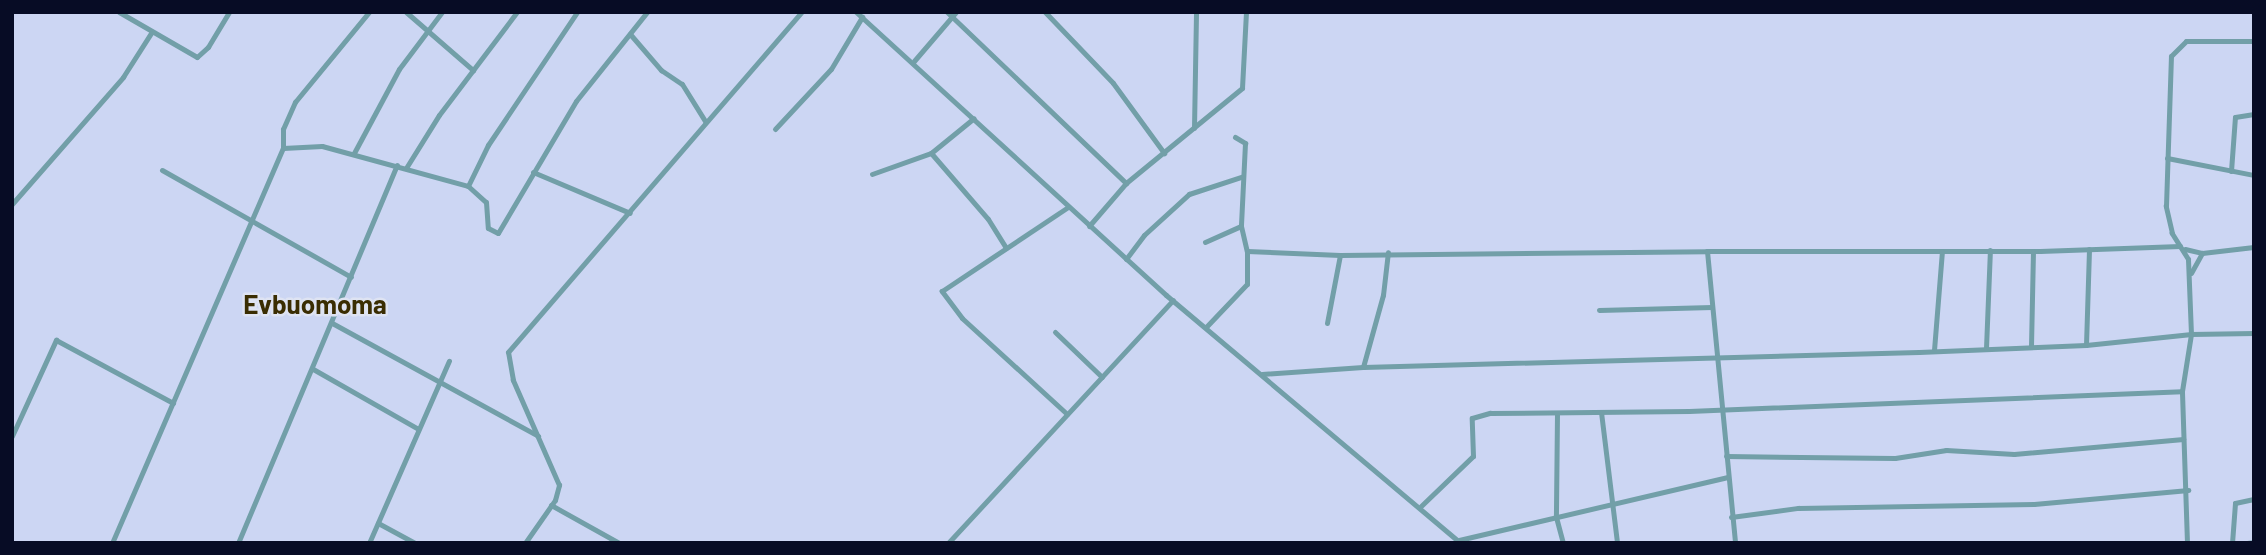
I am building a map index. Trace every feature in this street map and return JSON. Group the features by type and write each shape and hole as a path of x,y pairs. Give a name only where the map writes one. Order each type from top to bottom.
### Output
{"street":[{"path":"119,12 151,33 197,57 229,12"},
{"path":"112,543 283,148 283,129 295,102 369,12"},
{"path":"406,12 473,70"},
{"path":"354,153 399,69 442,12"},
{"path":"406,168 473,70 517,12"},
{"path":"468,186 488,145 577,12"},
{"path":"283,148 300,144 354,153 468,186 486,202 488,228 498,233 576,101 646,12"},
{"path":"525,543 551,505 559,485 511,373 508,352 558,290 630,213 705,121 801,12"},
{"path":"856,12 914,61 1126,259 1460,541 1727,477"},
{"path":"947,12 954,15 1126,183"},
{"path":"1045,12 1113,83 1164,153"},
{"path":"1194,128 1196,12"},
{"path":"1089,226 1126,183 1241,88 1246,12"},
{"path":"914,61 954,15"},
{"path":"775,129 831,69 862,17"},
{"path":"12,204 122,77 151,33"},
{"path":"630,34 661,70 682,84 705,121"},
{"path":"2187,543 2188,490 2182,391 2191,334 2191,274 2166,206 2169,72 2177,45 2186,41 2254,41"},
{"path":"2231,171 2235,117 2254,114"},
{"path":"872,174 931,153 974,118"},
{"path":"1206,327 1248,284 1247,251 1241,226 1241,177 1245,143 1235,137"},
{"path":"931,153 981,211 1006,248"},
{"path":"2167,158 2254,175"},
{"path":"238,543 397,165"},
{"path":"162,170 351,277"},
{"path":"533,172 630,213"},
{"path":"1126,259 1144,235 1189,194 1241,177"},
{"path":"1067,414 962,318 943,294 955,280 1068,207"},
{"path":"1205,242 1241,226"},
{"path":"1247,251 1340,255 1388,252 2033,251 2182,247 2202,253 2254,247"},
{"path":"2086,345 2089,249"},
{"path":"1986,348 1990,250"},
{"path":"1707,251 1735,543"},
{"path":"1934,350 1942,251"},
{"path":"2031,346 2033,251"},
{"path":"1363,368 1383,295 1388,252"},
{"path":"2191,274 2202,253"},
{"path":"1327,323 1340,255"},
{"path":"948,543 1173,300"},
{"path":"1598,310 1712,307"},
{"path":"332,323 538,436"},
{"path":"1055,332 1102,377"},
{"path":"1262,374 1363,368 2086,345 2191,334 2254,333"},
{"path":"12,436 56,340 173,404"},
{"path":"369,543 449,361"},
{"path":"313,369 418,429"},
{"path":"1421,506 1473,456 1474,416 2182,391"},
{"path":"1601,412 1609,505 1617,543"},
{"path":"1557,414 1556,517 1563,543"},
{"path":"1726,456 1895,458 1946,450 2014,454 2183,439"},
{"path":"1731,517 1798,508 2057,503 2188,490"},
{"path":"2232,543 2235,503 2254,499"},
{"path":"551,505 620,543"},
{"path":"378,523 415,543"},
{"path":"2247,543 2254,542"}],"district":[{"name":"Evbuomoma","path":"315,304"}]}
